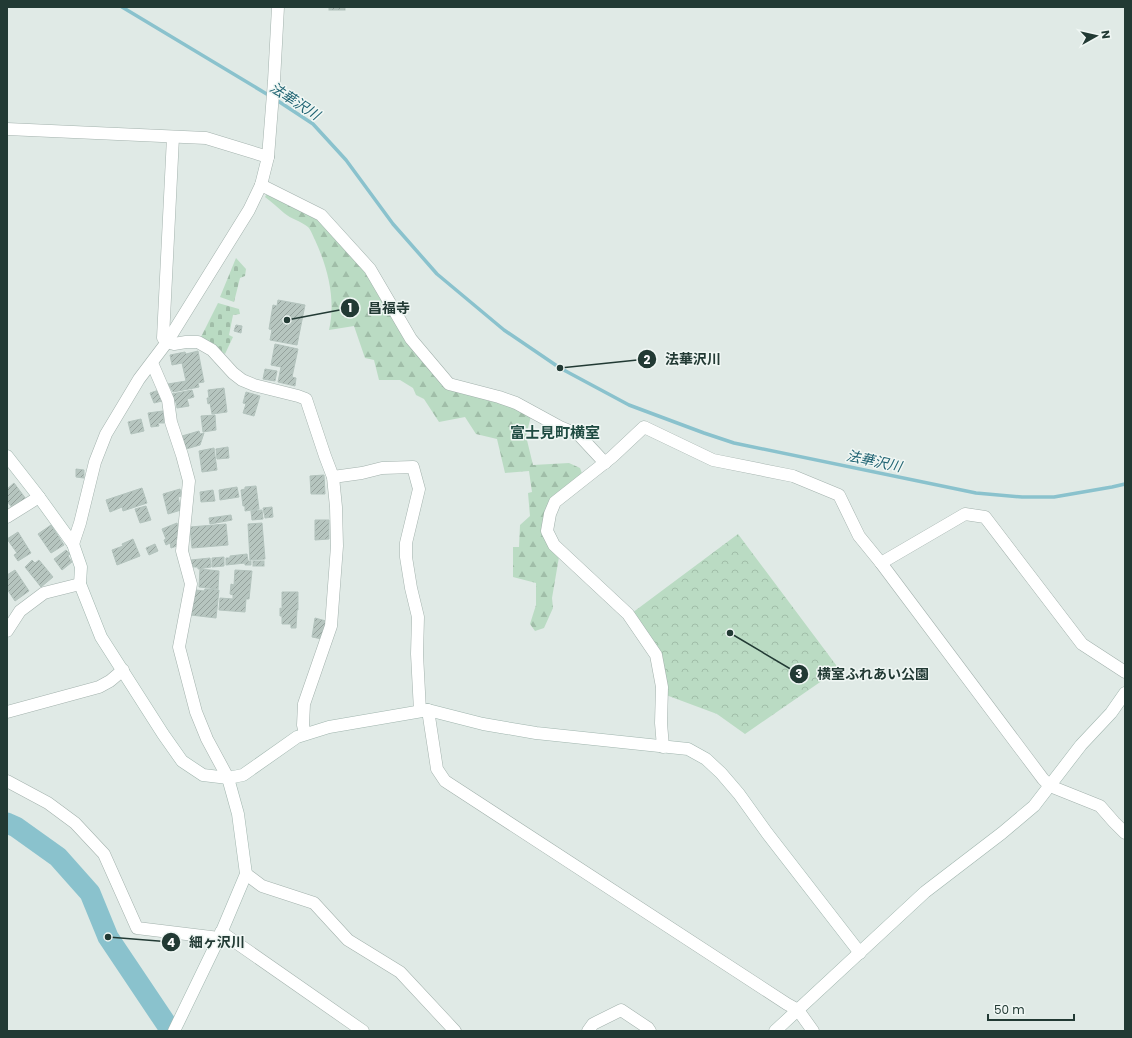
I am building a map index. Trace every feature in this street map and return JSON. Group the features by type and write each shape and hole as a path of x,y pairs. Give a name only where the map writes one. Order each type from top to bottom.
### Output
{"street":[{"path":"73,544 80,524 95,462 106,434 139,379 167,342 249,210 261,185 268,157 278,7"},
{"path":"7,129 206,138 268,157"},
{"path":"173,137 163,338 167,342 174,344 198,342 212,350 233,373 242,380 306,399 333,477 336,507 337,546 331,626 304,704 303,725 306,734"},
{"path":"261,185 321,215 370,269 411,339 449,384 516,403 560,427 579,435 605,463"},
{"path":"152,363 168,400 171,422 189,481 182,551 190,584 179,647 199,718 207,739 228,778 238,814 246,874 220,935 174,1031"},
{"path":"663,747 662,687 656,655 628,614 554,545 547,531 550,514 555,502 605,463 644,427 713,460 793,476 839,495 859,536 881,563 1042,779 1050,786 1100,806 1125,833"},
{"path":"7,456 73,544 81,567 80,584 101,637 182,761 203,775 228,778 243,775 297,737 328,727 424,710 483,724 536,733 688,749 706,758 721,773 860,953"},
{"path":"333,477 362,473 382,468 413,467 419,489 406,543 406,557 418,617 418,654 424,710 437,769 445,781 780,1000 798,1010 813,1031"},
{"path":"7,517 39,497"},
{"path":"881,563 965,514 984,517 1082,644 1125,672"},
{"path":"7,631 20,611 44,594 80,584"},
{"path":"7,712 99,687 110,681 123,670"},
{"path":"775,1031 925,892 1002,833 1034,806 1081,745 1111,713 1125,693"},
{"path":"7,782 48,803 75,823 104,854 137,928 220,935 363,1031"},
{"path":"246,874 262,886 314,903 348,940 400,972 455,1031"},
{"path":"588,1031 593,1024 621,1010 648,1028 650,1031"}],"green space":[{"path":"268,191 319,217 367,271 447,387 498,400 531,416 526,436 533,465 569,463 580,468 583,476 547,513 559,557 552,598 553,608 544,628 535,631 530,624 536,605 536,583 513,577 513,547 519,547 520,525 530,516 528,493 532,492 529,471 505,473 497,439 476,434 465,417 439,422 424,399 416,395 413,388 400,380 379,380 374,360 365,358 354,326 329,330 332,307 330,284 320,251 308,227 287,215 265,197"},
{"path":"236,258 246,269 245,276 240,278 234,302 220,297"},
{"path":"218,303 239,309 240,314 233,315 229,335 233,337 225,354 200,339"},
{"path":"738,534 839,669 745,734 717,714 666,695 666,680 632,613"}],"building":[{"path":"329,7 345,7 345,10 329,10"},
{"path":"278,300 305,305 297,345 270,340 272,330 269,329 273,305 277,306"},
{"path":"236,325 242,326 241,333 234,331"},
{"path":"275,344 298,349 292,377 296,378 295,386 278,382 281,367 271,365"},
{"path":"198,351 204,382 198,383 199,387 173,392 168,384 186,381 182,363 172,365 170,355 185,352 186,354"},
{"path":"265,369 277,371 275,381 263,379"},
{"path":"224,388 227,412 212,414 210,403 208,404 207,398 209,398 208,390"},
{"path":"159,390 162,401 154,403 150,393"},
{"path":"192,390 194,397 187,399 189,406 177,408 172,394"},
{"path":"246,392 260,396 254,416 243,413 246,404 243,403"},
{"path":"163,411 164,423 158,423 159,426 151,427 148,413"},
{"path":"215,415 216,430 203,432 201,416"},
{"path":"141,419 144,431 131,434 128,422"},
{"path":"199,431 200,434 204,433 200,445 186,449 182,436"},
{"path":"228,447 229,458 217,459 216,449"},
{"path":"214,448 217,470 202,472 199,451"},
{"path":"76,469 84,470 84,478 76,477"},
{"path":"324,475 325,494 311,494 310,476"},
{"path":"14,483 26,499 13,509 7,501 7,489"},
{"path":"256,486 259,509 245,511 241,490 245,489 245,487"},
{"path":"237,487 239,497 220,500 219,490"},
{"path":"142,488 147,503 123,511 122,507 110,512 106,500"},
{"path":"180,489 182,496 178,497 181,510 168,514 163,494"},
{"path":"213,490 215,501 201,502 200,492"},
{"path":"146,506 151,520 140,523 135,509"},
{"path":"272,507 273,517 265,518 263,508"},
{"path":"262,510 263,519 252,520 251,511"},
{"path":"231,515 232,520 210,524 209,518"},
{"path":"315,520 329,520 329,539 315,540"},
{"path":"177,523 180,531 177,532 180,539 175,540 177,546 171,548 170,543 166,545 164,540 166,539 162,529"},
{"path":"262,523 265,559 250,560 248,524"},
{"path":"226,524 228,545 192,548 190,527"},
{"path":"51,525 64,545 51,553 38,534"},
{"path":"18,532 31,553 18,561 14,555 17,553 7,539"},
{"path":"133,539 140,556 117,565 112,550 123,546 122,544"},
{"path":"155,544 158,551 149,555 146,548"},
{"path":"66,550 70,554 68,556 72,562 62,570 54,559"},
{"path":"247,554 248,561 251,561 251,565 245,565 245,563 226,565 226,558 230,558 230,556"},
{"path":"224,557 224,566 212,567 212,558"},
{"path":"210,558 211,567 198,569 198,567 192,567 191,560"},
{"path":"32,560 35,563 39,560 53,577 41,587 25,567"},
{"path":"253,561 264,561 264,566 253,566"},
{"path":"200,569 219,571 218,589 199,587"},
{"path":"15,570 29,591 15,601 7,589 7,575"},
{"path":"235,570 252,571 249,599 246,599 245,612 219,610 220,598 233,599 233,595 230,594 231,584 234,585"},
{"path":"205,589 219,590 216,618 191,615 196,590 204,591"},
{"path":"282,592 298,592 296,628 291,628 291,624 282,624 280,608 282,609"},
{"path":"315,618 326,621 322,639 312,637"}],"waterway":[{"name":"法華沢川","path":"122,7 270,96"},
{"name":"法華沢川","path":"275,99 313,124 346,160 393,224 437,274 504,330 560,368 629,405 734,443 976,493 1022,497 1054,497 1125,484"},
{"path":"7,823 16,827 58,857 90,893 108,937 171,1031"}],"place":[{"name":"昌福寺","path":"287,320"},
{"name":"法華沢川","path":"560,368"},
{"name":"横室ふれあい公園","path":"730,633"},
{"name":"細ヶ沢川","path":"108,937"}],"district":[{"name":"富士見町横室","path":"555,432"}]}
